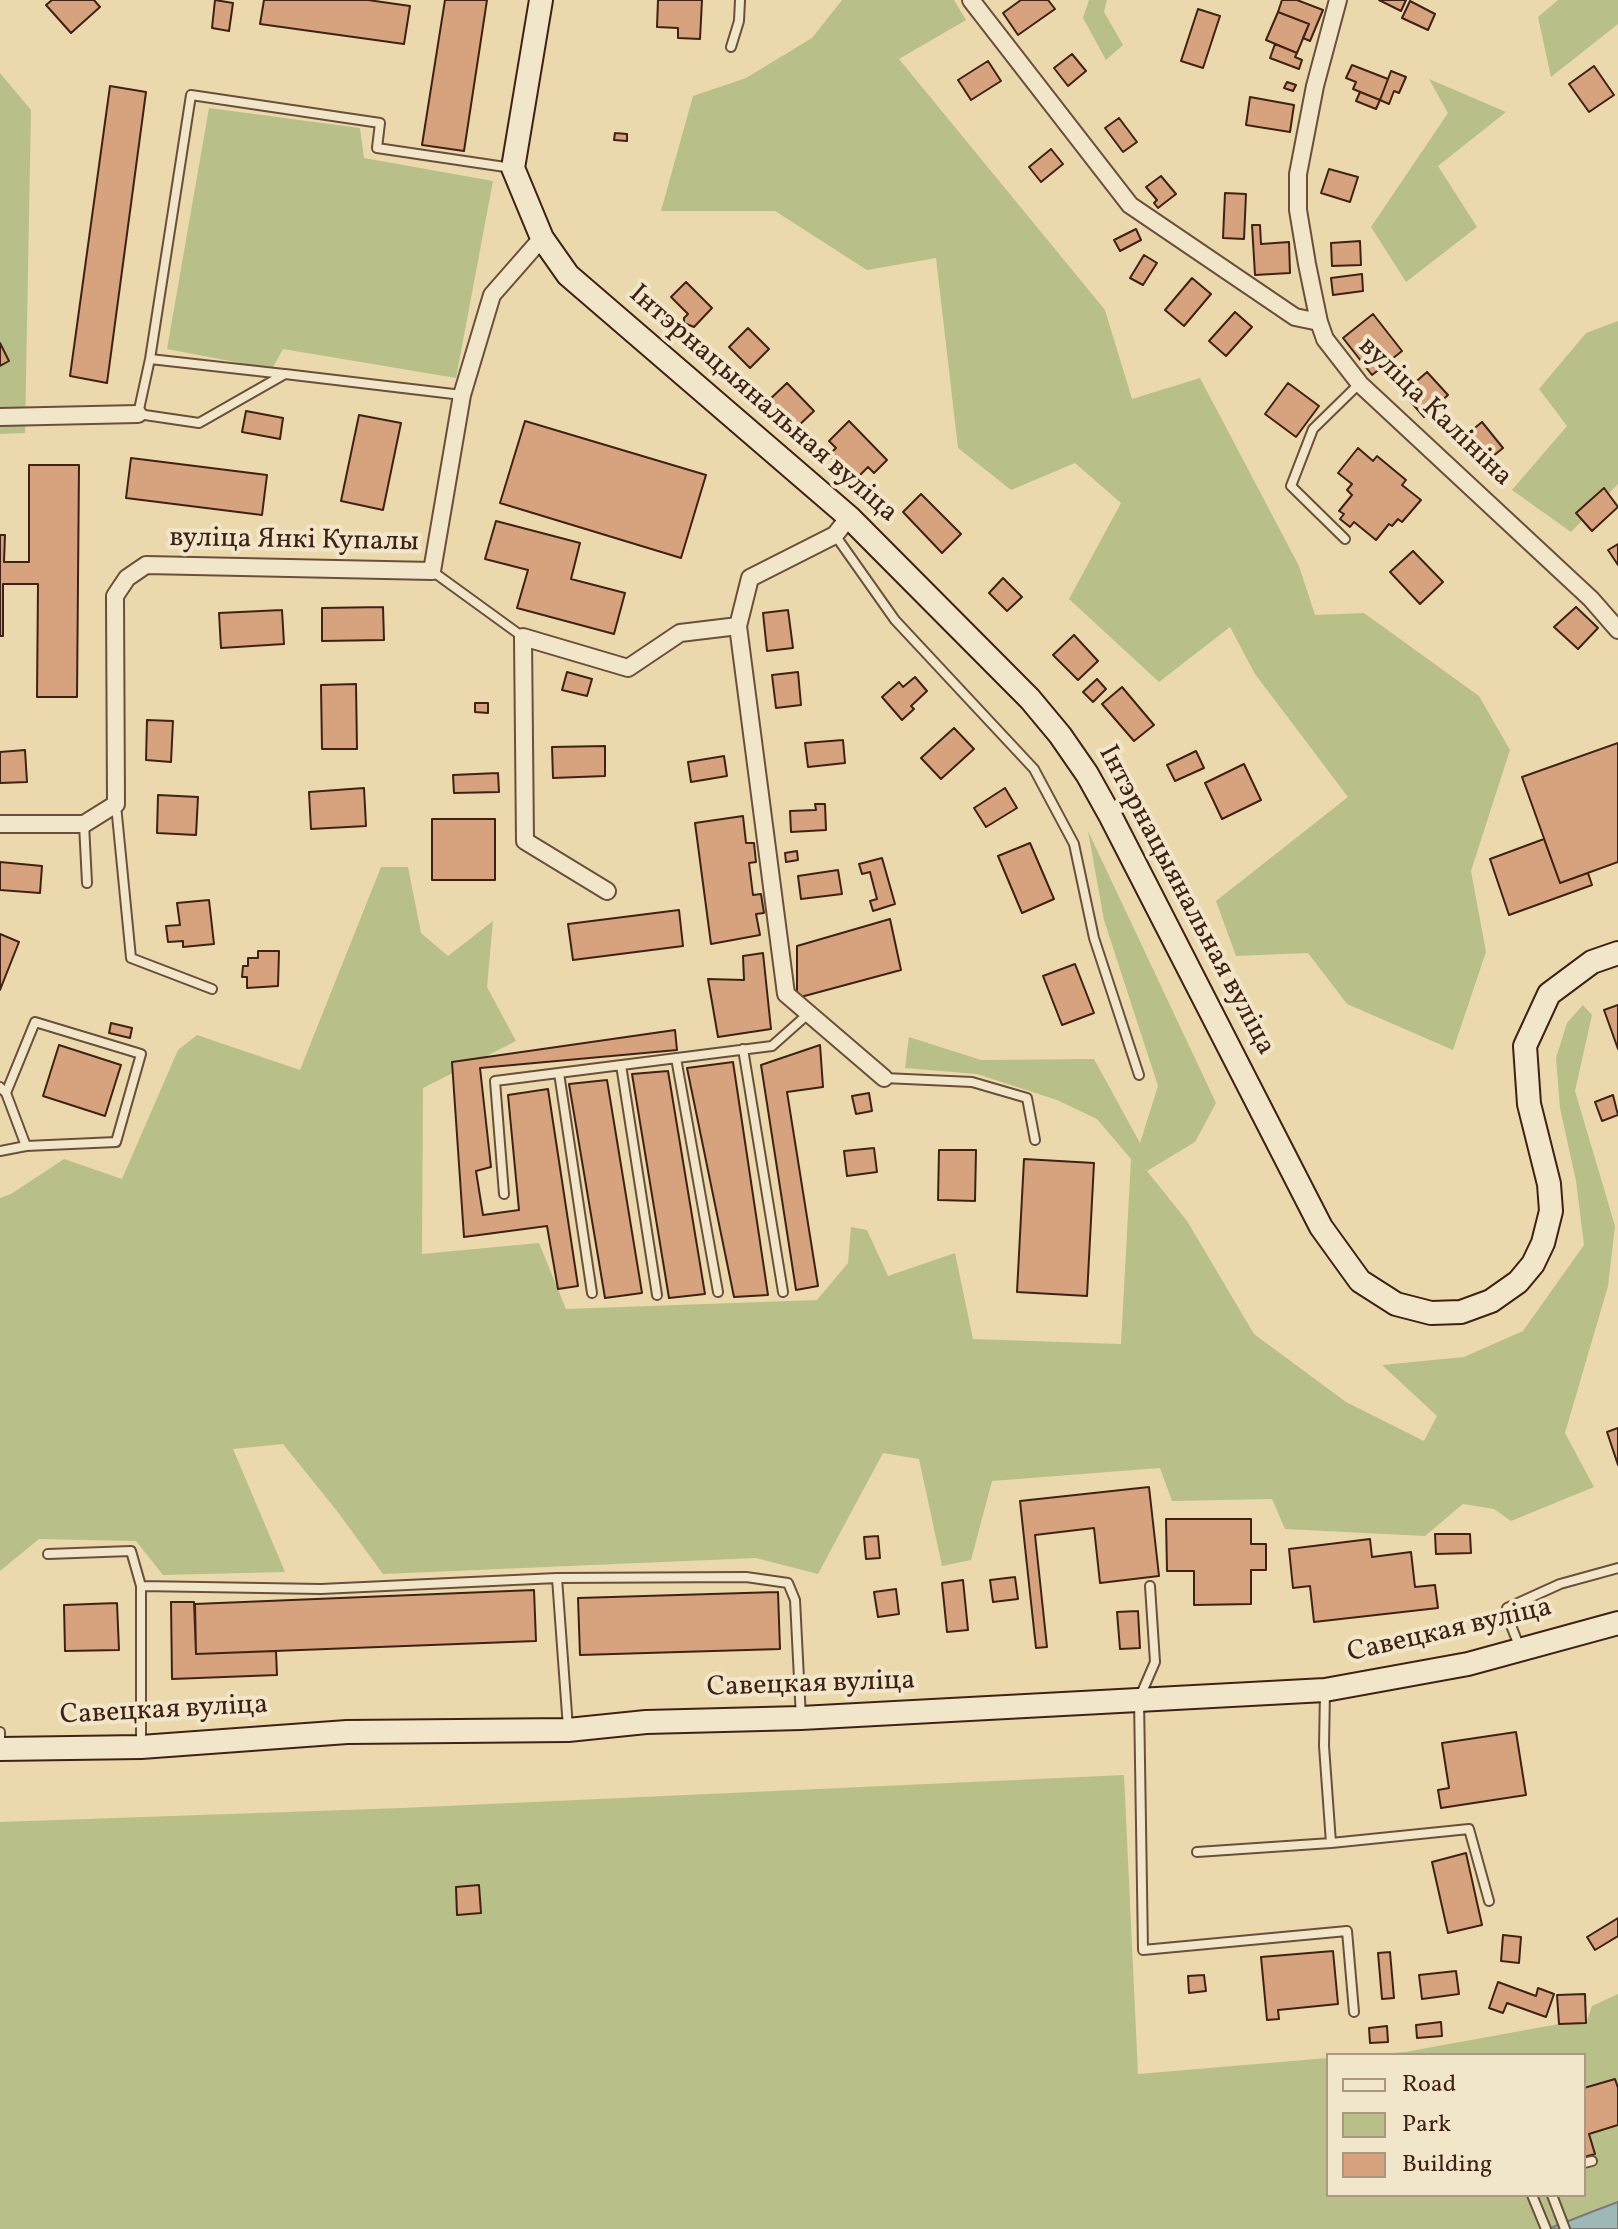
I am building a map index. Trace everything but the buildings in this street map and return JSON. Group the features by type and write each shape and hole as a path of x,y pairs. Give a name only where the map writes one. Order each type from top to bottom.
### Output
{"main road":[{"path":"513,168 541,0"},
{"name":"Інтэрнацыянальная вуліца","path":"513,168 542,238 568,275 849,517 1030,699 1078,761 1111,817 1321,1227 1360,1281 1396,1304 1431,1313 1461,1312 1491,1301 1518,1282 1533,1264 1543,1243 1551,1211 1549,1184 1529,1104 1525,1046 1549,994 1592,962 1618,953"},
{"name":"Савецкая вуліца","path":"0,1749 141,1747 347,1732 568,1730 646,1722 801,1718 1325,1690 1468,1664 1618,1623"}],"street":[{"path":"971,0 1130,205 1295,317 1319,322"},
{"name":"вуліца Калініна","path":"1338,0 1315,86 1298,174 1298,210 1325,339 1360,384 1591,599 1618,630"},
{"name":"вуліца Янкі Купалы","path":"116,804 115,596 127,578 146,565 432,571 462,395 492,295 542,238"},
{"path":"0,417 138,414"},
{"path":"849,517 835,535 750,578 738,626 786,994 884,1078"},
{"path":"607,891 525,841 523,637 628,668 680,633 738,626"},
{"path":"0,824 84,824 116,804"}],"lane":[{"path":"731,47 739,21 740,0"},
{"path":"285,374 199,423 138,414 150,359 191,95 380,123 377,148 513,168"},
{"path":"150,359 462,395"},
{"path":"1345,539 1291,486 1313,429 1360,384"},
{"path":"835,535 895,620 1034,769 1074,844 1094,938 1139,1075"},
{"path":"432,571 523,637"},
{"path":"116,804 131,958 212,989"},
{"path":"84,824 87,883"},
{"path":"504,1194 495,1081 772,1046 809,1014"},
{"path":"0,1151 26,1146 116,1142 141,1054 35,1022 3,1090 26,1146"},
{"path":"743,1049 783,1292"},
{"path":"676,1058 718,1292"},
{"path":"621,1065 657,1295"},
{"path":"559,1073 592,1293"},
{"path":"884,1078 972,1082 1027,1098 1035,1140"},
{"path":"48,1554 131,1551 141,1586 141,1747"},
{"path":"1520,1649 1506,1613 1507,1608 1560,1584 1618,1568"},
{"path":"141,1586 321,1589 557,1578 746,1577 788,1583 795,1600 801,1718"},
{"path":"557,1578 568,1730"},
{"path":"1150,1586 1155,1662 1139,1699 1143,1950 1347,1931 1354,2012"},
{"path":"1325,1690 1324,1746 1331,1843"},
{"path":"0,1732 0,1749"},
{"path":"1197,1852 1469,1829 1489,1901"},
{"path":"1533,2197 1546,2229"},
{"path":"1553,2197 1565,2229"}],"green space":[{"path":"842,0 954,0 966,20 899,59 1105,310 1132,399 1200,378 1299,566 1315,615 1364,613 1479,696 1510,750 1471,871 1486,952 1453,1050 1347,1004 1308,953 1236,956 1216,901 1348,797 1255,674 1230,627 1159,682 1069,599 1121,503 1075,463 1011,490 958,448 936,258 867,270 775,211 661,211 693,96 746,78 812,38"},
{"path":"1089,0 1107,0 1104,12 1123,45 1106,60 1083,18"},
{"path":"1558,0 1618,0 1618,24 1551,77 1538,17"},
{"path":"0,73 31,110 25,433 0,434"},
{"path":"1429,79 1506,112 1438,166 1477,227 1406,282 1371,227 1448,113"},
{"path":"209,108 360,128 364,158 493,181 456,378 283,349 272,369 167,349"},
{"path":"1618,321 1618,484 1571,532 1512,490 1567,426 1539,389 1586,333"},
{"path":"1088,831 1216,1103 1195,1142 1147,1171 1187,1221 1254,1334 1346,1402 1424,1441 1437,1416 1382,1365 1464,1357 1523,1331 1584,1245 1576,1181 1560,1108 1556,1058 1567,1023 1583,1005 1592,1015 1575,1091 1615,1226 1608,1286 1565,1433 1594,1487 1511,1521 1494,1509 1463,1504 1425,1536 1285,1529 1272,1499 1172,1501 1160,1468 992,1481 971,1560 942,1566 919,1459 883,1453 818,1574 756,1558 383,1574 283,1444 233,1449 285,1572 163,1575 136,1541 39,1539 0,1571 0,1198 64,1159 122,1179 178,1050 197,1035 300,1070 381,867 408,867 421,933 448,956 493,921 487,987 516,1041 423,1088 422,1254 539,1243 566,1309 817,1300 848,1263 851,1227 867,1230 888,1276 955,1253 973,1339 1121,1344 1131,1159 1097,1119 1057,1100 977,1074 905,1068 909,1037 981,1060 1094,1059 1140,1143 1158,1086 1104,920"},
{"path":"1124,1775 1138,2074 1326,2058 1326,2197 1586,2197 1586,2053 1392,2053 1559,2024 1586,2023 1592,2006 1618,1994 1618,2202 1548,2229 0,2229 0,1822 402,1808"}],"water":[{"path":"1618,2202 1618,2229 1548,2229 1594,2211"}]}
